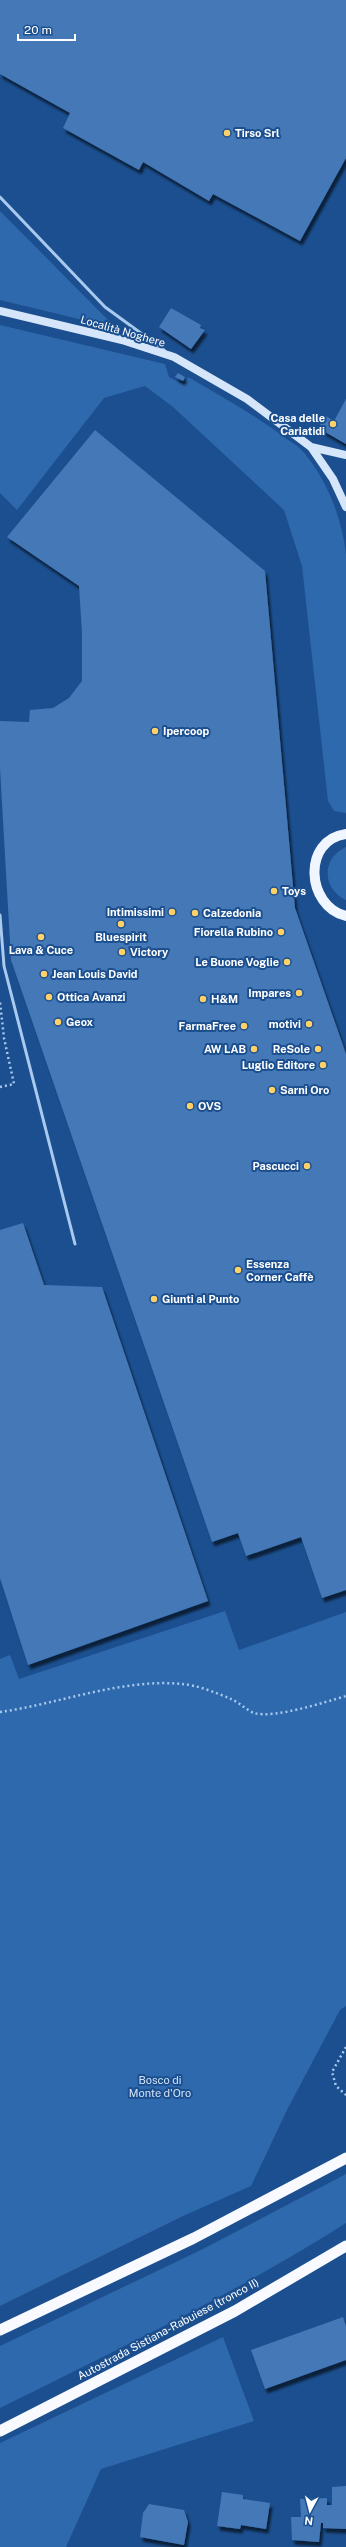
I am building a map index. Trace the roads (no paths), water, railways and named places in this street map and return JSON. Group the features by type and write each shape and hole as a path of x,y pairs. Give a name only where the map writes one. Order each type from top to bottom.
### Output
{"highway":[{"path":"0,2330 194,2238 346,2158"},
{"name":"Autostrada Sistiana-Rabuiese (tronco II)","path":"0,2431 234,2311 346,2246"}],"main road":[{"name":"Località Noghere","path":"0,311 122,340 174,357 247,399 311,447 333,479 346,507"},
{"name":"Località Noghere","path":"311,447 346,455"},
{"path":"346,834 330,841 320,851 315,864 313,878 317,892 324,903 333,911 346,916"}],"lane":[{"path":"0,197 105,307 174,357"},
{"path":"0,915 4,966 75,1244"}],"place":[{"name":"Tirso Srl","path":"227,133"},
{"name":"Casa delle Cariatidi","path":"333,424"},
{"name":"Ipercoop","path":"155,731"},
{"name":"Toys","path":"274,891"},
{"name":"Intimissimi","path":"172,912"},
{"name":"Calzedonia","path":"195,913"},
{"name":"Bluespirit","path":"121,924"},
{"name":"Fiorella Rubino","path":"281,932"},
{"name":"Lava & Cuce","path":"41,937"},
{"name":"Victory","path":"122,952"},
{"name":"Le Buone Voglie","path":"287,962"},
{"name":"Jean Louis David","path":"44,974"},
{"name":"Impares","path":"299,993"},
{"name":"Ottica Avanzi","path":"49,997"},
{"name":"H&M","path":"203,999"},
{"name":"Geox","path":"58,1022"},
{"name":"motivi","path":"309,1024"},
{"name":"FarmaFree","path":"244,1026"},
{"name":"AW LAB","path":"254,1049"},
{"name":"ReSole","path":"318,1049"},
{"name":"Luglio Editore","path":"323,1065"},
{"name":"Sarni Oro","path":"272,1090"},
{"name":"OVS","path":"190,1106"},
{"name":"Pascucci","path":"307,1166"},
{"name":"Essenza Corner Caffè","path":"238,1270"},
{"name":"Giunti al Punto","path":"154,1299"}],"park label":[{"name":"Bosco di Monte d'Oro","path":"160,2086"}]}
